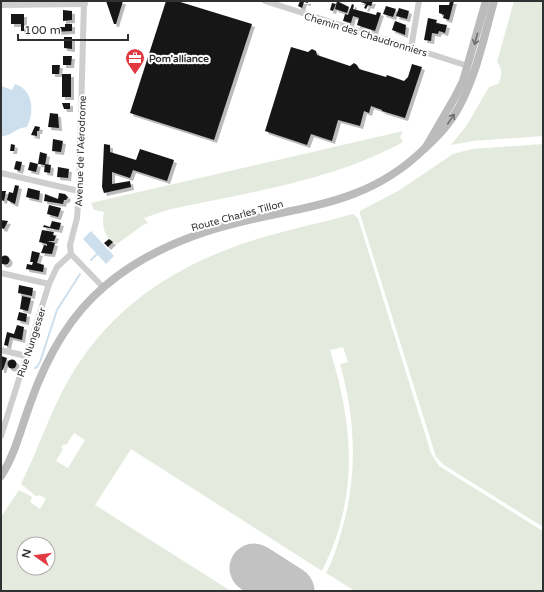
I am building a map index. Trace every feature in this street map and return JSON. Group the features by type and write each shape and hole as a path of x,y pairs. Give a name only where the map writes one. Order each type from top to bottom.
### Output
{"main road":[{"path":"425,148 430,137 455,97 468,66 486,1"},
{"name":"Route Charles Tillon","path":"1,476 8,466 32,400 58,344 79,313 103,287 128,268 178,242 226,226 341,200 370,188 390,177 435,140 452,118 471,83 494,1"}],"street":[{"name":"Chemin des Chaudronniers","path":"265,1 468,66"},
{"path":"411,48 417,1"},
{"path":"1,6 84,2"},
{"name":"Avenue de l'Aérodrome","path":"71,254 70,245 77,218 79,191 84,2"},
{"path":"1,173 79,191"},
{"path":"71,254 103,287"},
{"name":"Rue Nungesser","path":"1,436 50,284 57,267 71,254"},
{"path":"1,273 50,284"},
{"path":"1,350 26,356"}],"shaded area":[{"path":"514,1 543,1 543,136 473,141 451,145 467,125 489,87 498,84 501,73 497,62"},
{"path":"403,131 400,137 403,142 375,156 347,167 288,184 167,210 144,218 148,223 117,244 109,239 104,231 104,212 94,210 91,203"},
{"path":"543,144 543,527 444,465 436,457 360,211 398,191 453,154 472,149"},
{"path":"353,214 358,218 431,453 439,466 543,531 543,591 355,591 326,573 341,533 350,491 352,470 352,427 340,364 348,362 343,347 330,350 344,407 348,434 349,462 347,489 342,516 334,543 322,571 131,449 95,505 231,591 1,591 1,517 19,490 32,497 30,502 40,509 46,499 40,495 36,496 21,484 62,392 85,354 103,332 123,312 144,294 167,279 191,265 217,253 285,231","holes":["74,433 85,440 68,468 56,461 63,449 61,447 64,444 66,445"]}],"water":[{"path":"15,84 26,91 29,96 31,102 30,121 27,127 23,127 7,135 1,136 1,86 12,90"},
{"path":"91,231 114,256 106,264 83,239"}],"building":[{"path":"106,1 123,1 116,24 114,24"},
{"path":"166,1 177,1 252,24 214,140 130,113"},
{"path":"300,1 308,1 308,3 304,2 302,8 298,6"},
{"path":"337,1 349,7 347,13 335,9"},
{"path":"358,1 373,1 371,6 368,5 366,9 364,8 366,4"},
{"path":"450,1 454,1 449,20 443,18 444,15 439,13 439,5 449,5"},
{"path":"332,3 336,4 333,11 330,10"},
{"path":"352,4 354,5 353,9 376,15 377,12 381,13 375,31 357,25 359,18 353,16 351,23 343,21 345,14 348,15"},
{"path":"386,6 396,9 393,17 383,14"},
{"path":"399,8 409,11 407,19 396,16"},
{"path":"63,10 72,11 72,20 63,21"},
{"path":"11,14 24,14 24,31 21,31 21,24 11,24"},
{"path":"428,18 437,20 436,23 447,25 445,33 439,31 438,34 432,33 431,41 424,40"},
{"path":"395,21 406,25 405,35 392,30"},
{"path":"65,24 72,24 72,31 53,32 53,27 65,27"},
{"path":"64,37 72,37 72,49 64,48"},
{"path":"291,47 308,52 312,49 316,51 317,55 350,66 354,63 359,69 386,77 387,75 404,81 408,77 412,64 422,67 405,118 371,106 369,113 364,111 360,126 338,120 332,141 311,134 307,145 265,131"},
{"path":"63,56 72,56 71,65 63,65"},
{"path":"52,65 60,65 59,74 52,74"},
{"path":"62,74 71,74 71,97 62,97"},
{"path":"62,103 70,103 70,109 64,109"},
{"path":"50,113 58,114 59,128 48,127"},
{"path":"35,126 40,127 39,131 37,131 37,136 31,135"},
{"path":"53,139 63,141 61,152 52,151"},
{"path":"11,144 15,145 14,151 10,151"},
{"path":"104,144 110,145 110,152 136,160 140,149 174,160 167,181 133,170 130,178 112,172 112,184 130,181 131,187 104,193 102,187"},
{"path":"40,152 47,154 45,165 38,164"},
{"path":"16,161 22,162 20,171 14,169"},
{"path":"30,162 38,164 36,172 28,170"},
{"path":"45,164 51,165 50,173 44,172"},
{"path":"58,167 69,169 68,178 57,177"},
{"path":"15,185 19,186 15,204 7,200 9,192 13,193"},
{"path":"28,188 40,191 39,200 26,197"},
{"path":"1,191 6,191 4,201 1,200"},
{"path":"59,193 65,194 68,197 64,200 63,204 44,201 45,194 58,199"},
{"path":"49,205 61,208 58,217 47,214"},
{"path":"1,220 8,221 4,229 1,228"},
{"path":"52,221 61,223 59,230 43,227 44,225 50,227"},
{"path":"42,230 54,232 53,235 56,236 54,241 47,241 55,243 52,254 41,253 44,245 47,246 47,244 39,242"},
{"path":"109,239 113,242 108,247 104,243"},
{"path":"32,251 40,253 37,263 44,265 43,272 26,269 27,264 32,265 33,262 30,262"},
{"path":"5,255 10,260 5,265 0,260"},
{"path":"19,285 33,288 32,296 18,293"},
{"path":"22,296 31,298 28,311 20,309"},
{"path":"19,312 27,314 26,322 17,320"},
{"path":"17,325 24,327 22,340 10,337 8,346 4,345 7,332 14,334"},
{"path":"1,356 7,358 3,370 1,370"},
{"path":"10,360 14,360 16,364 14,368 10,368 8,366 8,362"}],"waterway":[{"path":"91,260 97,254"},
{"path":"35,368 40,362 57,310 80,274"}],"runway":[{"path":"254,568 290,591"}],"place":[{"name":"Pom'alliance","path":"135,75"}]}
